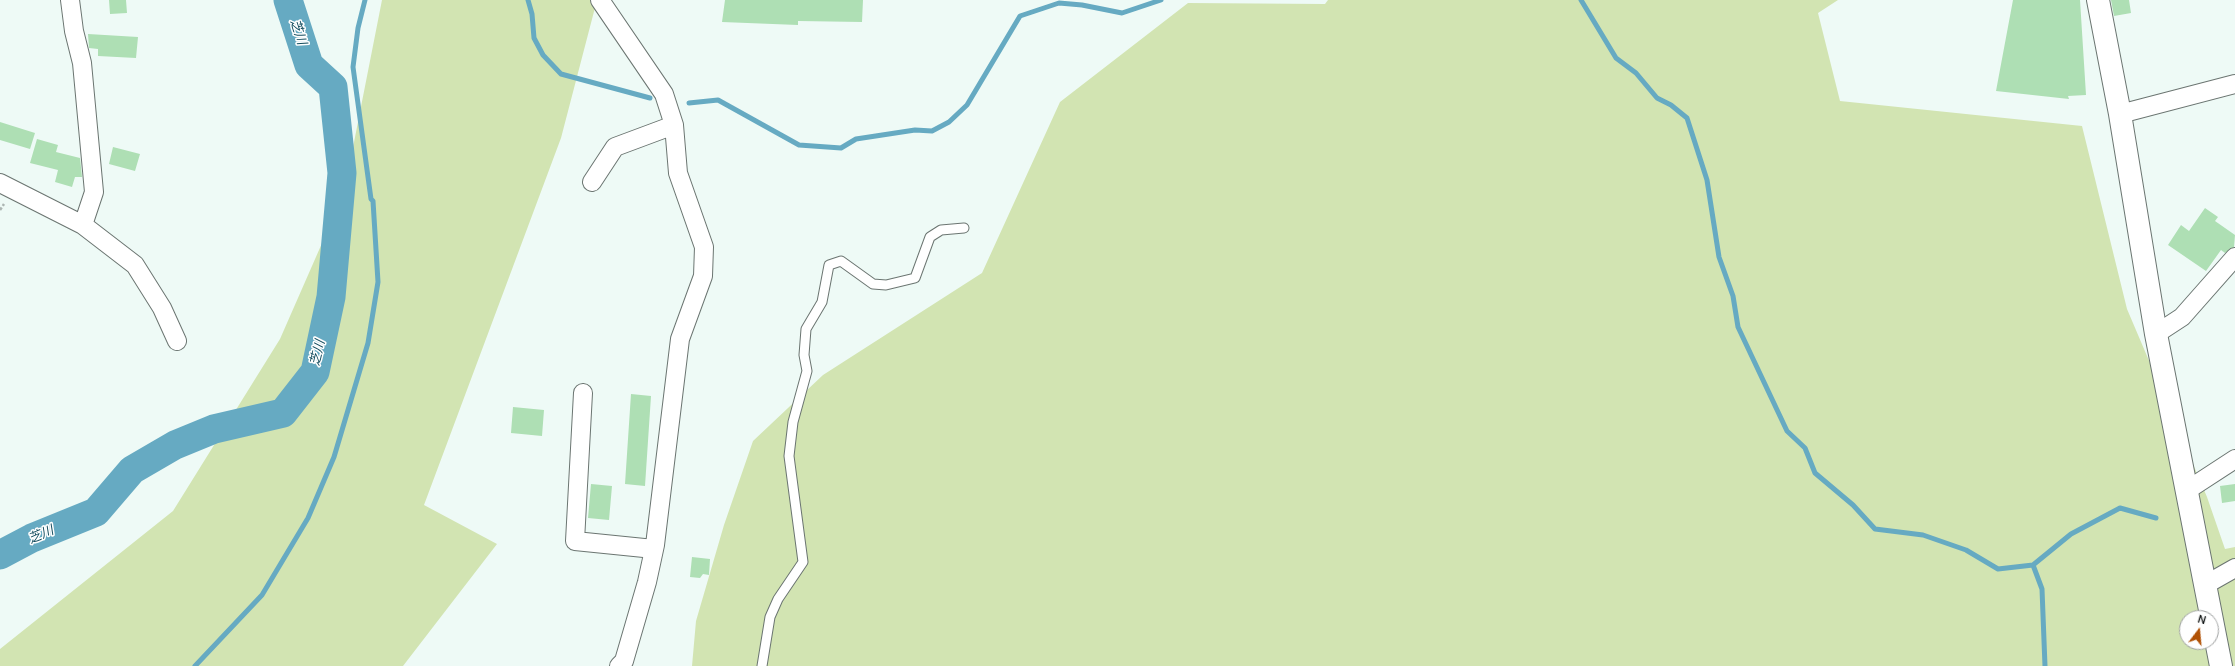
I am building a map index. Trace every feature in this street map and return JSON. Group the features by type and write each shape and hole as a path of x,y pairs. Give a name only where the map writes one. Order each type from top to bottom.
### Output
{"street":[{"path":"70,0 74,31 82,63 94,192 83,225"},
{"path":"600,0 664,94 674,125 678,172 704,246 703,276 680,339 654,549 647,582 624,660 619,666"},
{"path":"2098,0 2120,114 2156,334 2221,666"},
{"path":"2120,114 2235,84"},
{"path":"592,182 615,147 674,125"},
{"path":"0,183 83,225 135,265 162,308 177,341"},
{"path":"2156,334 2182,317 2235,257"},
{"path":"583,393 574,541 654,549"},
{"path":"2186,491 2235,459"},
{"path":"2205,585 2235,568"}],"lane":[{"path":"762,666 770,617 778,600 803,562 789,456 793,422 807,371 804,355 806,330 822,302 829,265 841,261 873,284 886,285 915,278 930,237 941,230 964,228"}],"green space":[{"path":"382,0 597,0 561,138 424,505 497,544 403,666 0,666 0,649 173,511 280,339 344,193"},
{"path":"1328,0 1838,0 1818,13 1840,101 2082,126 2127,309 2207,497 2225,549 2235,547 2235,666 692,666 696,621 724,525 753,441 823,375 982,273 1060,102 1188,3 1325,4"}],"building":[{"path":"109,0 126,0 127,13 110,14"},
{"path":"725,0 863,0 862,22 798,21 798,25 722,22"},
{"path":"2013,0 2080,0 2086,95 2068,96 2069,99 1996,91"},
{"path":"2111,0 2129,0 2131,13 2114,16"},
{"path":"88,34 138,37 136,58 98,56 98,49 89,48"},
{"path":"0,122 35,133 30,149 0,140"},
{"path":"37,139 58,145 56,152 80,158 82,177 75,177 72,187 55,182 58,170 30,163"},
{"path":"113,147 140,154 135,171 109,164"},
{"path":"2205,208 2218,217 2215,221 2235,235 2234,247 2225,253 2221,250 2206,271 2168,245 2181,225 2189,231"},
{"path":"631,394 651,396 645,486 625,484"},
{"path":"513,407 544,410 542,436 511,433"},
{"path":"591,484 612,486 609,520 588,518"},
{"path":"2235,484 2235,501 2222,503 2220,486"},
{"path":"692,557 710,559 709,575 703,574 700,578 690,577"}],"waterway":[{"name":"芝川","path":"0,555 32,538 96,512 132,470 175,445 214,429 283,413 315,372 331,297 342,173 333,87 309,65 288,0"},
{"path":"195,666 262,595 308,518 334,457 368,343 378,282 373,201 371,199 353,67 358,28 365,0"},
{"path":"528,0 532,14 534,38 543,55 561,74 650,98"},
{"path":"689,103 718,100 799,145 841,148 856,139 915,130 932,131 949,122 967,105 1020,16 1059,3 1082,5 1122,13 1161,0"},
{"path":"1581,0 1616,58 1636,73 1657,98 1671,105 1687,118 1707,180 1719,257 1733,296 1738,327 1787,431 1805,448 1815,473 1853,505 1875,529 1923,535 1966,550 1998,569 2033,565 2071,534 2120,508 2156,518"},
{"path":"2033,565 2042,589 2045,666"}]}
